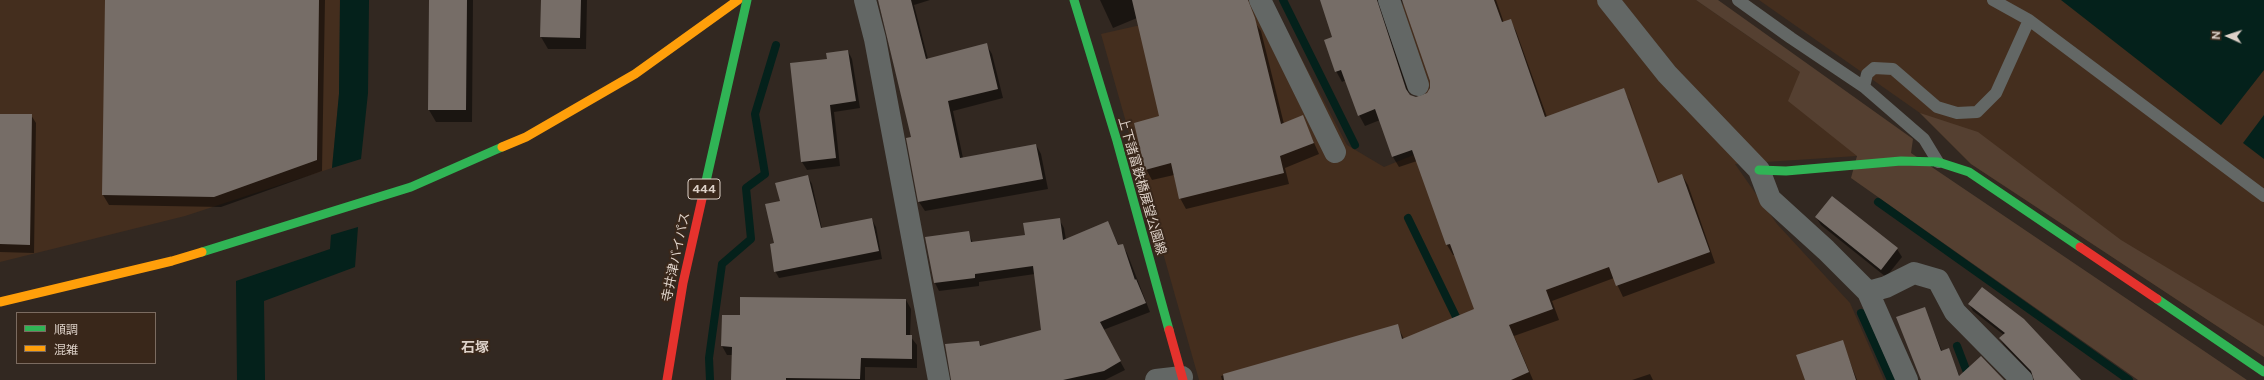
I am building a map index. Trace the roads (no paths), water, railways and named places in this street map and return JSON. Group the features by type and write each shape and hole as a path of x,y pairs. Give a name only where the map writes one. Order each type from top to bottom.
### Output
{"main road":[{"path":"0,302 172,261 411,187 526,137 636,74 738,0"},
{"name":"寺井津バイパス","path":"667,380 683,283 746,0"},
{"name":"上下諸富鉄橋展望公園線","path":"1074,0 1117,141 1182,378"},
{"path":"1759,170 1786,171 1901,161 1938,162 1969,172 2264,372"}],"street":[{"path":"865,0 875,39 939,380"},
{"path":"1260,0 1336,152"},
{"path":"1389,0 1418,84"},
{"path":"1608,0 1667,74 1759,170 1770,199 1826,250 1868,292 1907,380"},
{"path":"1868,292 1886,287 1914,273 1938,280 1955,312 2022,380"},
{"path":"1156,380 1182,378"}],"lane":[{"path":"1738,0 1864,87 1924,139 1938,162"},
{"path":"1993,0 2029,20 2264,196"},
{"path":"1864,87 1867,74 1874,68 1893,69 1937,108 1957,113 1976,112 1996,93 2029,20"}],"water":[{"path":"340,0 369,0 368,93 361,159 332,168 339,94"},
{"path":"2061,0 2264,0 2264,70 2221,125"},
{"path":"2264,115 2264,159 2243,143"},
{"path":"358,227 355,267 264,301 265,380 237,380 236,281 330,249 331,235"}],"waterway":[{"path":"1283,0 1355,145"},
{"path":"710,380 709,358 722,264 751,239 746,188 765,174 755,114 776,45"},
{"path":"1878,202 2129,380"},
{"path":"1408,218 1460,325"},
{"path":"1861,313 1891,380"},
{"path":"1957,346 1970,380"}],"district":[{"name":"石塚","path":"475,348"}]}
